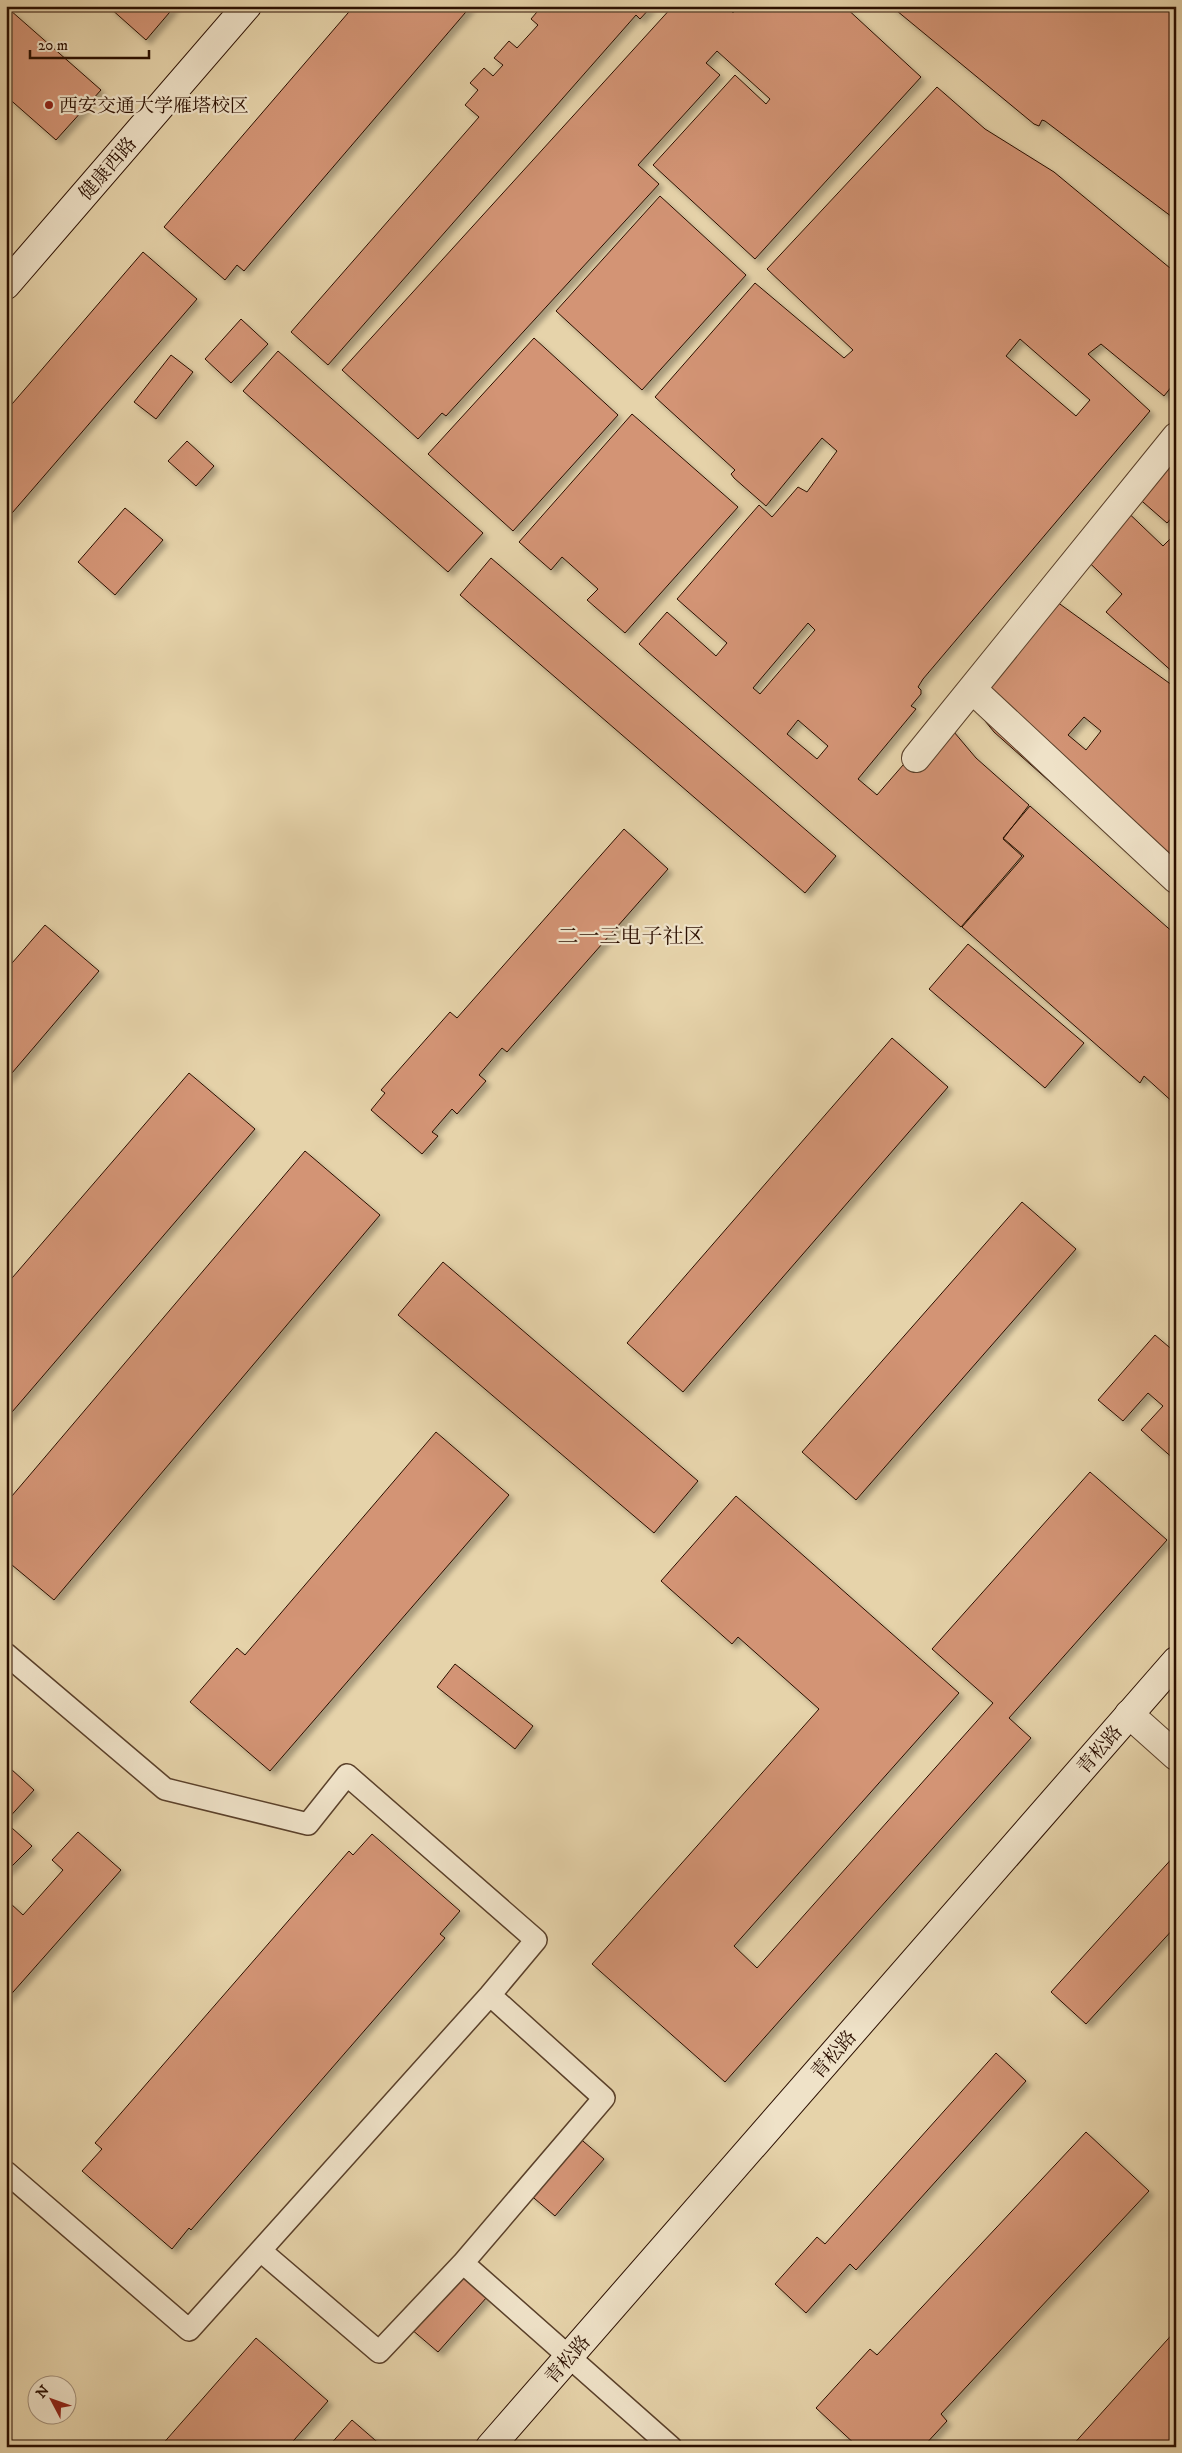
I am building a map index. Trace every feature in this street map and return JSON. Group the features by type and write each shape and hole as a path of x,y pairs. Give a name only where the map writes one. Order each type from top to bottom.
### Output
{"street":[{"name":"健康西路","path":"6,285 247,6"},
{"path":"916,758 1176,437"},
{"path":"972,689 1176,879"},
{"name":"青松路","path":"490,2447 1176,1661"},
{"path":"1129,1714 1176,1756"}],"lane":[{"path":"6,1654 165,1789 308,1824 347,1775 536,1940 490,1995 189,2330 6,2172"},
{"path":"261,2251 379,2352 463,2263 604,2098 490,1995"},
{"path":"463,2263 671,2447"}],"building":[{"path":"111,6 175,6 146,40 110,8"},
{"path":"354,6 471,6 244,271 237,265 225,280 164,227"},
{"path":"542,6 549,8 551,6 652,6 640,19 636,15 328,365 291,332 479,117 465,105 478,90 470,83 484,68 493,76 503,65 494,58 509,41 517,48 538,25 531,19"},
{"path":"673,6 726,6 733,13 739,6 844,6 921,77 755,259 653,165 735,75 766,104 770,99 717,51 706,63 720,75 638,165 659,184 446,416 442,413 418,439 342,370"},
{"path":"891,6 1172,6 1171,8 1176,12 1176,220 1045,121 1042,120 1039,126 1034,124"},
{"path":"10,10 101,90 56,140 6,96 6,14"},
{"path":"937,87 985,129 1054,172 1176,273 1176,381 1164,396 1101,344 1088,354 1150,411 923,679 918,687 921,690 921,694 911,706 916,709 858,779 877,795 943,719 976,758 1029,805 1003,839 1022,856 961,927 639,644 667,612 716,656 727,643 677,599 759,505 772,517 798,487 807,492 837,451 822,438 766,506 734,478 731,474 735,470 655,397 755,283 844,358 853,350 767,269","holes":["1020,339 1090,400 1076,416 1006,356","808,623 815,630 760,694 753,688","798,720 828,746 817,759 787,734"]},
{"path":"660,196 746,275 642,390 556,311"},
{"path":"143,252 197,299 6,520 6,411"},
{"path":"241,319 268,344 231,383 205,359"},
{"path":"534,338 618,415 513,531 428,454"},
{"path":"278,351 483,533 448,572 243,391"},
{"path":"171,355 193,372 156,419 134,402"},
{"path":"632,414 738,507 625,633 587,600 598,589 562,557 551,570 519,542"},
{"path":"1176,432 1176,513 1167,523 1128,489"},
{"path":"187,441 214,466 196,486 168,461"},
{"path":"1118,503 1163,546 1176,533 1176,675 1106,612 1122,594 1075,549"},
{"path":"125,508 163,540 115,595 78,562"},
{"path":"491,558 836,856 805,893 460,595"},
{"path":"1046,594 1176,688 1176,894 994,732 960,690","holes":["1084,717 1101,731 1086,750 1068,735"]},
{"path":"1030,806 1176,935 1176,1105 1144,1076 1140,1083 962,927 1024,856 1003,838"},
{"path":"624,829 668,869 507,1052 502,1048 479,1075 486,1081 457,1114 452,1109 432,1132 438,1136 422,1154 371,1110 385,1093 381,1090 450,1012 457,1018"},
{"path":"45,925 99,971 6,1080 6,970"},
{"path":"968,944 1084,1043 1045,1088 929,989"},
{"path":"892,1038 948,1087 683,1392 627,1343"},
{"path":"189,1073 255,1129 6,1419 6,1285"},
{"path":"305,1151 380,1215 54,1600 6,1560 6,1503"},
{"path":"1022,1202 1076,1249 856,1500 802,1452"},
{"path":"443,1262 698,1481 654,1533 398,1315"},
{"path":"1155,1335 1176,1353 1176,1461 1141,1430 1163,1406 1148,1393 1123,1421 1098,1400"},
{"path":"436,1432 509,1495 270,1771 190,1702 237,1648 245,1655"},
{"path":"1090,1472 1167,1540 1009,1718 1031,1738 725,2082 592,1964 819,1709 738,1637 732,1644 661,1581 736,1496 959,1693 734,1946 757,1968 993,1703 932,1649"},
{"path":"455,1664 533,1726 515,1749 437,1687"},
{"path":"11,1769 34,1790 6,1821 6,1775"},
{"path":"12,1828 32,1846 6,1872 6,1834"},
{"path":"78,1832 121,1870 6,2000 6,1908 10,1903 23,1915 63,1870 52,1860"},
{"path":"372,1834 460,1911 440,1934 445,1938 191,2230 189,2228 172,2249 82,2171 102,2149 95,2143 349,1851 353,1855"},
{"path":"1176,1854 1176,1926 1086,2024 1051,1992"},
{"path":"996,2053 1026,2081 856,2270 850,2264 806,2313 775,2284 817,2237 825,2244"},
{"path":"1086,2132 1149,2191 941,2414 947,2421 923,2447 858,2447 816,2408 870,2349 877,2355"},
{"path":"577,2136 604,2159 555,2216 528,2193"},
{"path":"460,2274 487,2297 438,2352 411,2329"},
{"path":"1176,2330 1176,2447 1071,2447"},
{"path":"256,2338 328,2401 288,2447 160,2447"},
{"path":"352,2420 383,2447 328,2447"}],"place":[{"name":"西安交通大学雁塔校区","path":"49,105"}],"district":[{"name":"二一三电子社区","path":"631,936"}]}
